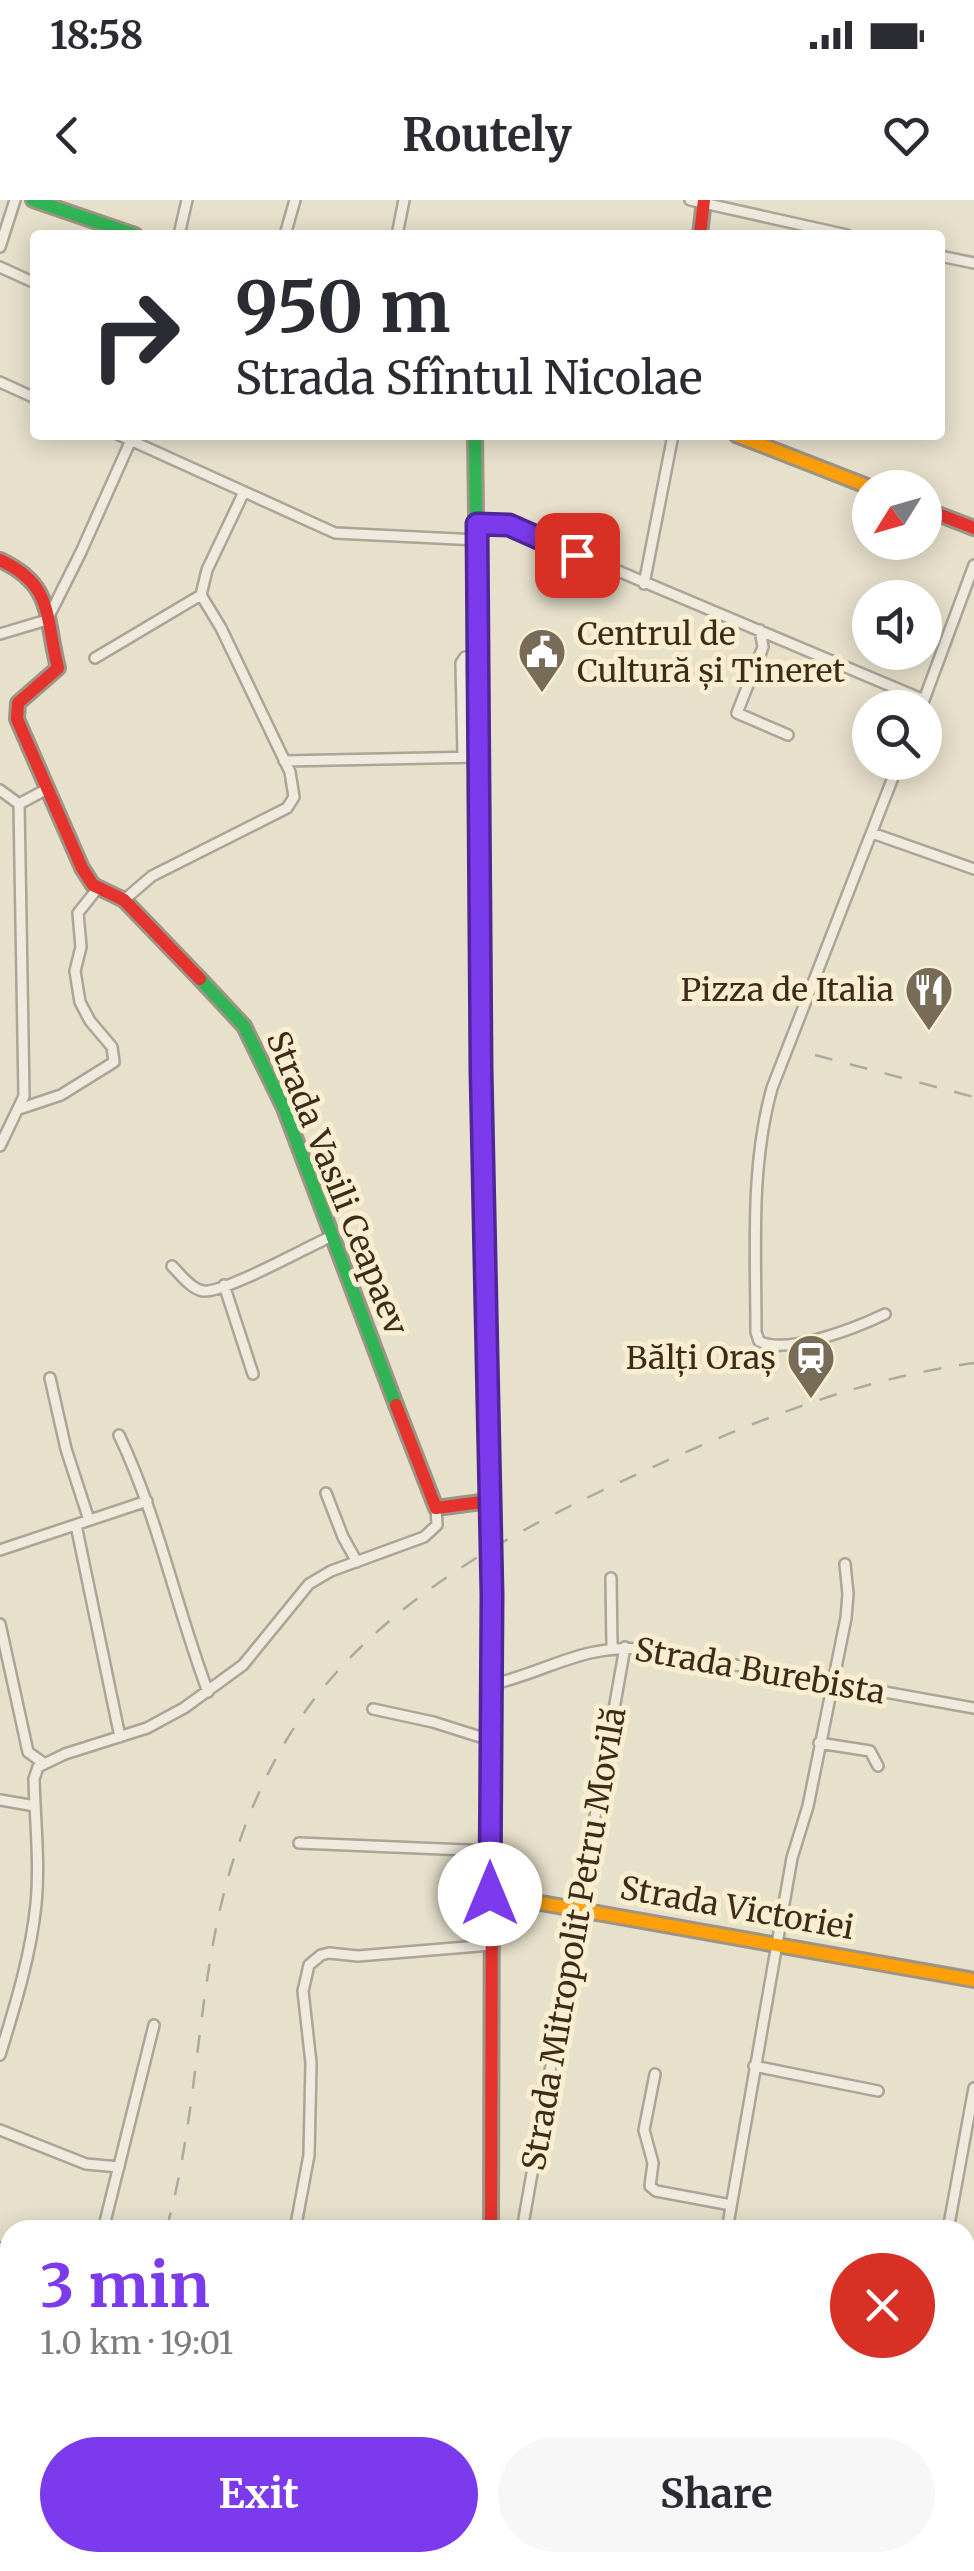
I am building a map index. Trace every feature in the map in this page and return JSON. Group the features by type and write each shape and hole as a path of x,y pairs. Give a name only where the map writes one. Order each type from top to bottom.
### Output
{"main road":[{"path":"33,200 107,230"},
{"path":"700,201 700,230"},
{"path":"475,440 492,1595 492,2220"},
{"path":"749,440 852,480"},
{"path":"942,516 974,528"},
{"path":"0,560 20,567 46,600 46,620 59,663 16,710 20,728 82,868 98,888"},
{"name":"Strada Vasili Ceapaev","path":"98,888 124,900 244,1026 284,1108 436,1508"},
{"path":"436,1508 489,1509"},
{"name":"Strada Victoriei","path":"490,1894 974,1980"}],"street":[{"path":"0,248 16,200"},
{"path":"180,230 187,200"},
{"path":"286,230 295,200"},
{"path":"397,230 404,200"},
{"path":"700,201 825,230"},
{"path":"945,257 974,263"},
{"path":"0,268 30,280"},
{"path":"0,382 30,396"},
{"path":"0,634 46,620 69,579 131,440 243,494 344,535 478,532 509,525 760,630 891,690"},
{"path":"644,584 672,440"},
{"path":"124,900 152,876 287,808 294,797 295,787 284,761 221,628 201,595 206,570 243,494"},
{"path":"927,690 974,565"},
{"path":"95,658 201,595"},
{"path":"760,630 763,647 738,715 788,735"},
{"path":"463,757 461,663 465,657 478,656"},
{"path":"284,761 480,758"},
{"path":"885,1314 843,1332 773,1346 763,1344 756,1335 757,1176 766,1109 782,1057 892,780"},
{"path":"0,790 19,804"},
{"path":"19,804 47,790"},
{"path":"0,1146 24,1096 19,804"},
{"path":"872,832 974,870"},
{"path":"17,1111 61,1095 114,1062 109,1041 82,1008 75,970 81,947 78,913 98,888"},
{"path":"172,1266 198,1290 206,1291 330,1237"},
{"path":"224,1285 253,1374"},
{"path":"50,1378 66,1449 89,1520"},
{"path":"119,1435 147,1501 176,1602 208,1692"},
{"path":"326,1493 357,1562"},
{"path":"0,1550 147,1501"},
{"path":"0,2055 36,1906 34,1779 42,1762 147,1728 208,1692 243,1665 310,1584 331,1571 430,1534 437,1525 436,1508"},
{"path":"76,1526 120,1737"},
{"path":"729,2220 776,1942 848,1604 845,1564"},
{"path":"611,1578 612,1647"},
{"path":"0,1624 28,1752 42,1762"},
{"name":"Strada Burebista","path":"490,1685 577,1655 625,1647 974,1708"},
{"name":"Strada Mitropolit Petru Movilă","path":"524,2220 625,1647"},
{"path":"373,1709 490,1740"},
{"path":"819,1743 870,1751 878,1766"},
{"path":"0,1800 34,1806"},
{"path":"299,1843 490,1852"},
{"path":"296,2220 310,2139 311,2063 303,1991 309,1966 329,1952 358,1956 491,1944"},
{"path":"106,2220 154,2025"},
{"path":"754,2066 878,2090"},
{"path":"655,2074 644,2130 653,2162 650,2186 656,2191 731,2205"},
{"path":"950,2220 974,2088"},
{"path":"0,2130 86,2164 119,2166"}],"railway":[{"path":"815,1055 974,1097"},
{"path":"168,2220 186,2134 214,1938 239,1843 279,1753 305,1711 336,1673 403,1609 440,1582 519,1533 602,1491 724,1436 805,1405 888,1380 974,1363"}],"traffic: fast":[{"path":"33,200 120,230"},
{"path":"475,440 482,985"},
{"path":"200,979 244,1026 284,1108 396,1405"}],"traffic: slow":[{"path":"749,440 852,480"},
{"path":"489,1516 492,1595"},
{"path":"492,1595 492,1844"},
{"path":"490,1894 974,1980"}],"traffic: jam":[{"path":"701,230 704,200"},
{"path":"942,516 974,528"},
{"path":"0,560 30,580 48,618 58,668 18,703 17,719 82,868 93,885 124,900 200,979"},
{"path":"482,985 489,1516"},
{"path":"396,1405 436,1508 489,1501"},
{"path":"491,2220 492,1844"}],"place":[{"name":"Centrul de Cultură și Tineret","path":"542,694"},
{"name":"Pizza de Italia","path":"929,1032"},
{"name":"Bălți Oraș","path":"811,1400"}],"route":[{"path":"490,1894 492,1595 481,1070 477,524 509,525 577,555"}]}
